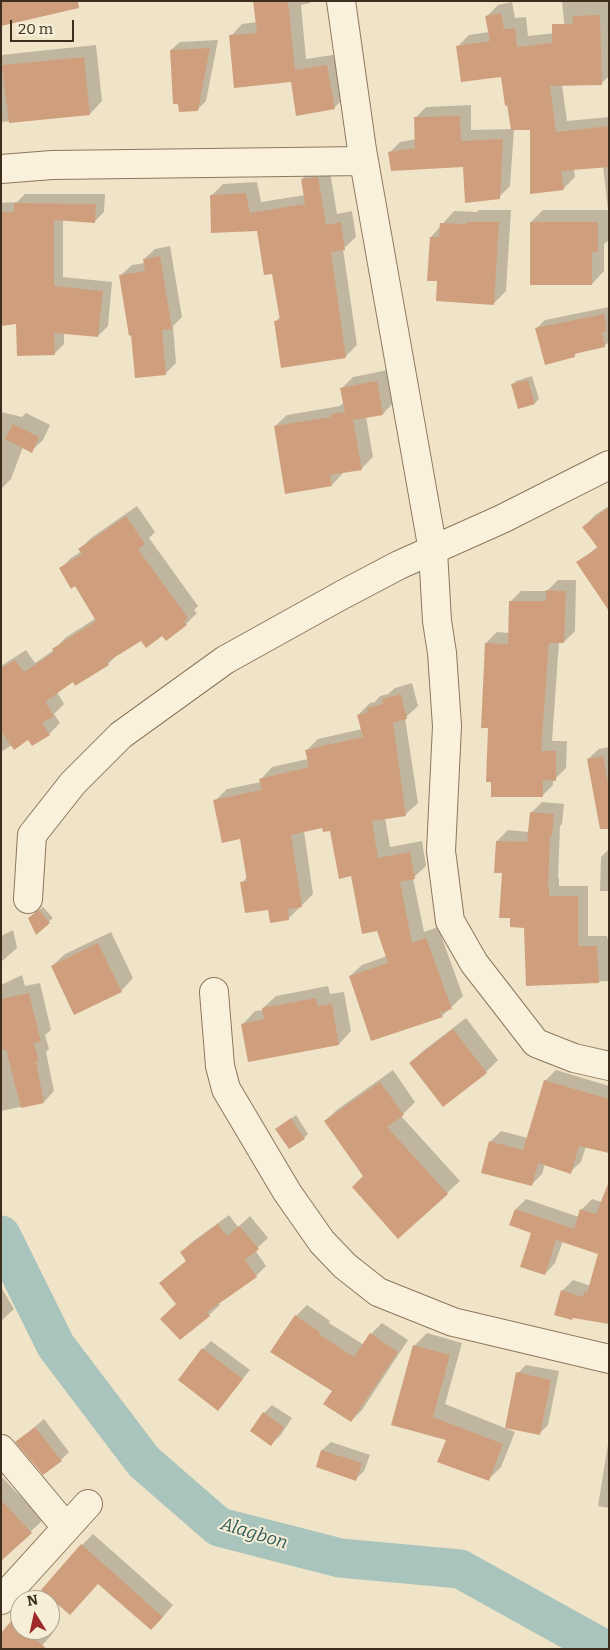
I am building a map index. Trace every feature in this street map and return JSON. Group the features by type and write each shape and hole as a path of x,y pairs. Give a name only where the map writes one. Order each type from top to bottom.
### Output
{"street":[{"path":"341,1 364,161 433,550 437,621 442,653 447,726 441,851 450,921 474,963 536,1043 574,1058 609,1066"},
{"path":"1,169 52,165 364,161"},
{"path":"28,899 32,835 73,783 121,735 225,660 342,595 399,565 502,519 609,465"},
{"path":"214,992 220,1066 226,1089 287,1192 322,1242 345,1266 378,1292 453,1322 609,1359"},
{"path":"1,1449 66,1527"},
{"path":"1,1600 88,1504"}],"building":[{"path":"1,1 78,1 79,8 1,26"},
{"path":"253,1 288,1 295,70 327,65 335,109 296,116 291,82 234,88 229,35 257,33"},
{"path":"501,13 504,29 515,28 517,47 552,43 552,24 573,24 572,16 600,15 602,85 550,86 556,132 609,126 609,167 561,171 564,190 530,194 530,130 511,130 501,77 461,82 456,46 490,41 485,16"},
{"path":"210,48 198,111 179,112 178,104 173,104 170,50"},
{"path":"84,57 90,115 9,123 2,65"},
{"path":"460,116 461,141 503,139 500,199 465,203 463,167 391,171 388,152 415,148 414,117"},
{"path":"318,177 326,225 341,222 345,250 331,252 346,358 281,368 274,321 280,320 272,274 264,275 257,231 211,233 210,195 246,193 250,213 305,204 301,179"},
{"path":"14,203 96,204 95,223 54,220 54,286 103,291 98,337 54,333 55,355 17,356 16,324 1,326 1,212 14,212"},
{"path":"465,222 499,222 494,305 436,301 437,281 427,281 430,237 439,237 440,223 466,224"},
{"path":"530,222 598,222 598,252 592,252 592,285 530,285"},
{"path":"160,256 172,329 162,330 166,375 135,378 131,335 129,336 119,275 145,271 143,259"},
{"path":"604,314 607,331 602,332 605,347 574,354 575,357 545,365 535,328"},
{"path":"528,380 535,404 518,409 511,384"},
{"path":"377,381 383,415 353,420 362,470 330,475 332,486 285,494 274,426 331,417 330,414 345,412 340,388"},
{"path":"13,424 39,437 32,453 5,439"},
{"path":"609,507 609,611 576,562 598,548 582,527"},
{"path":"126,516 145,544 138,549 188,618 184,621 187,625 166,641 162,636 146,648 141,641 107,662 109,665 75,686 73,682 45,702 54,716 42,723 50,735 32,746 28,740 14,750 1,731 1,668 15,660 24,672 54,652 52,649 96,621 75,586 71,589 59,568 82,554 78,549"},
{"path":"546,590 566,591 564,643 549,643 541,751 556,751 556,781 543,780 543,797 491,797 491,782 486,782 488,728 481,728 485,643 508,644 509,601 546,601"},
{"path":"401,694 407,719 393,723 406,816 372,821 378,858 410,852 415,879 400,882 412,943 426,938 452,1009 440,1013 443,1017 371,1041 349,976 388,963 377,931 362,934 351,876 339,879 330,831 323,832 322,828 291,835 302,907 288,909 289,920 270,923 268,910 245,913 240,882 247,881 240,839 222,843 213,800 262,790 259,779 309,767 305,750 363,737 357,715 368,712 367,708 383,704 382,699"},
{"path":"603,756 609,788 609,829 600,829 587,759"},
{"path":"530,812 554,814 552,836 550,836 549,896 578,896 578,946 597,946 599,983 526,986 524,928 510,927 510,918 499,918 502,873 494,873 496,841 527,842"},
{"path":"39,910 50,923 36,935 28,918"},
{"path":"98,943 122,992 74,1015 51,966"},
{"path":"29,993 41,1042 34,1043 39,1061 36,1061 44,1103 21,1108 6,1049 1,1051 1,999"},
{"path":"316,998 318,1006 332,1004 339,1045 248,1062 241,1024 264,1019 262,1008"},
{"path":"453,1029 487,1073 443,1107 409,1063"},
{"path":"544,1080 609,1099 609,1153 579,1146 571,1174 538,1163 532,1186 481,1173 489,1141 523,1150"},
{"path":"380,1082 404,1115 387,1127 448,1194 398,1239 352,1187 363,1176 324,1121"},
{"path":"291,1118 305,1139 289,1149 275,1129"},
{"path":"608,1184 609,1324 573,1318 572,1320 554,1315 561,1290 583,1297 584,1292 587,1293 598,1254 556,1240 545,1275 520,1267 531,1233 509,1225 515,1209 574,1229 580,1209 596,1214"},
{"path":"218,1224 227,1236 239,1226 259,1249 245,1260 257,1277 207,1312 210,1316 180,1340 160,1319 176,1304 159,1283 186,1261 180,1252"},
{"path":"295,1315 320,1332 319,1334 354,1357 370,1333 398,1352 351,1422 323,1404 332,1391 270,1352"},
{"path":"413,1345 450,1355 433,1417 503,1444 489,1481 437,1462 446,1440 391,1425"},
{"path":"202,1348 243,1379 218,1411 178,1380"},
{"path":"516,1372 551,1380 540,1435 505,1428"},
{"path":"263,1412 284,1427 271,1446 250,1431"},
{"path":"35,1427 62,1461 43,1475 15,1442"},
{"path":"321,1450 362,1463 356,1481 316,1467"},
{"path":"1,1500 32,1533 1,1561"},
{"path":"81,1544 163,1617 151,1630 98,1584 70,1615 60,1606 60,1590 41,1590"},
{"path":"10,1622 10,1640 36,1640 47,1649 1,1649 1,1633"}],"waterway":[{"name":"Alagbon","path":"1,1235 56,1346 144,1462 219,1527 340,1558 460,1569 604,1649"}]}
